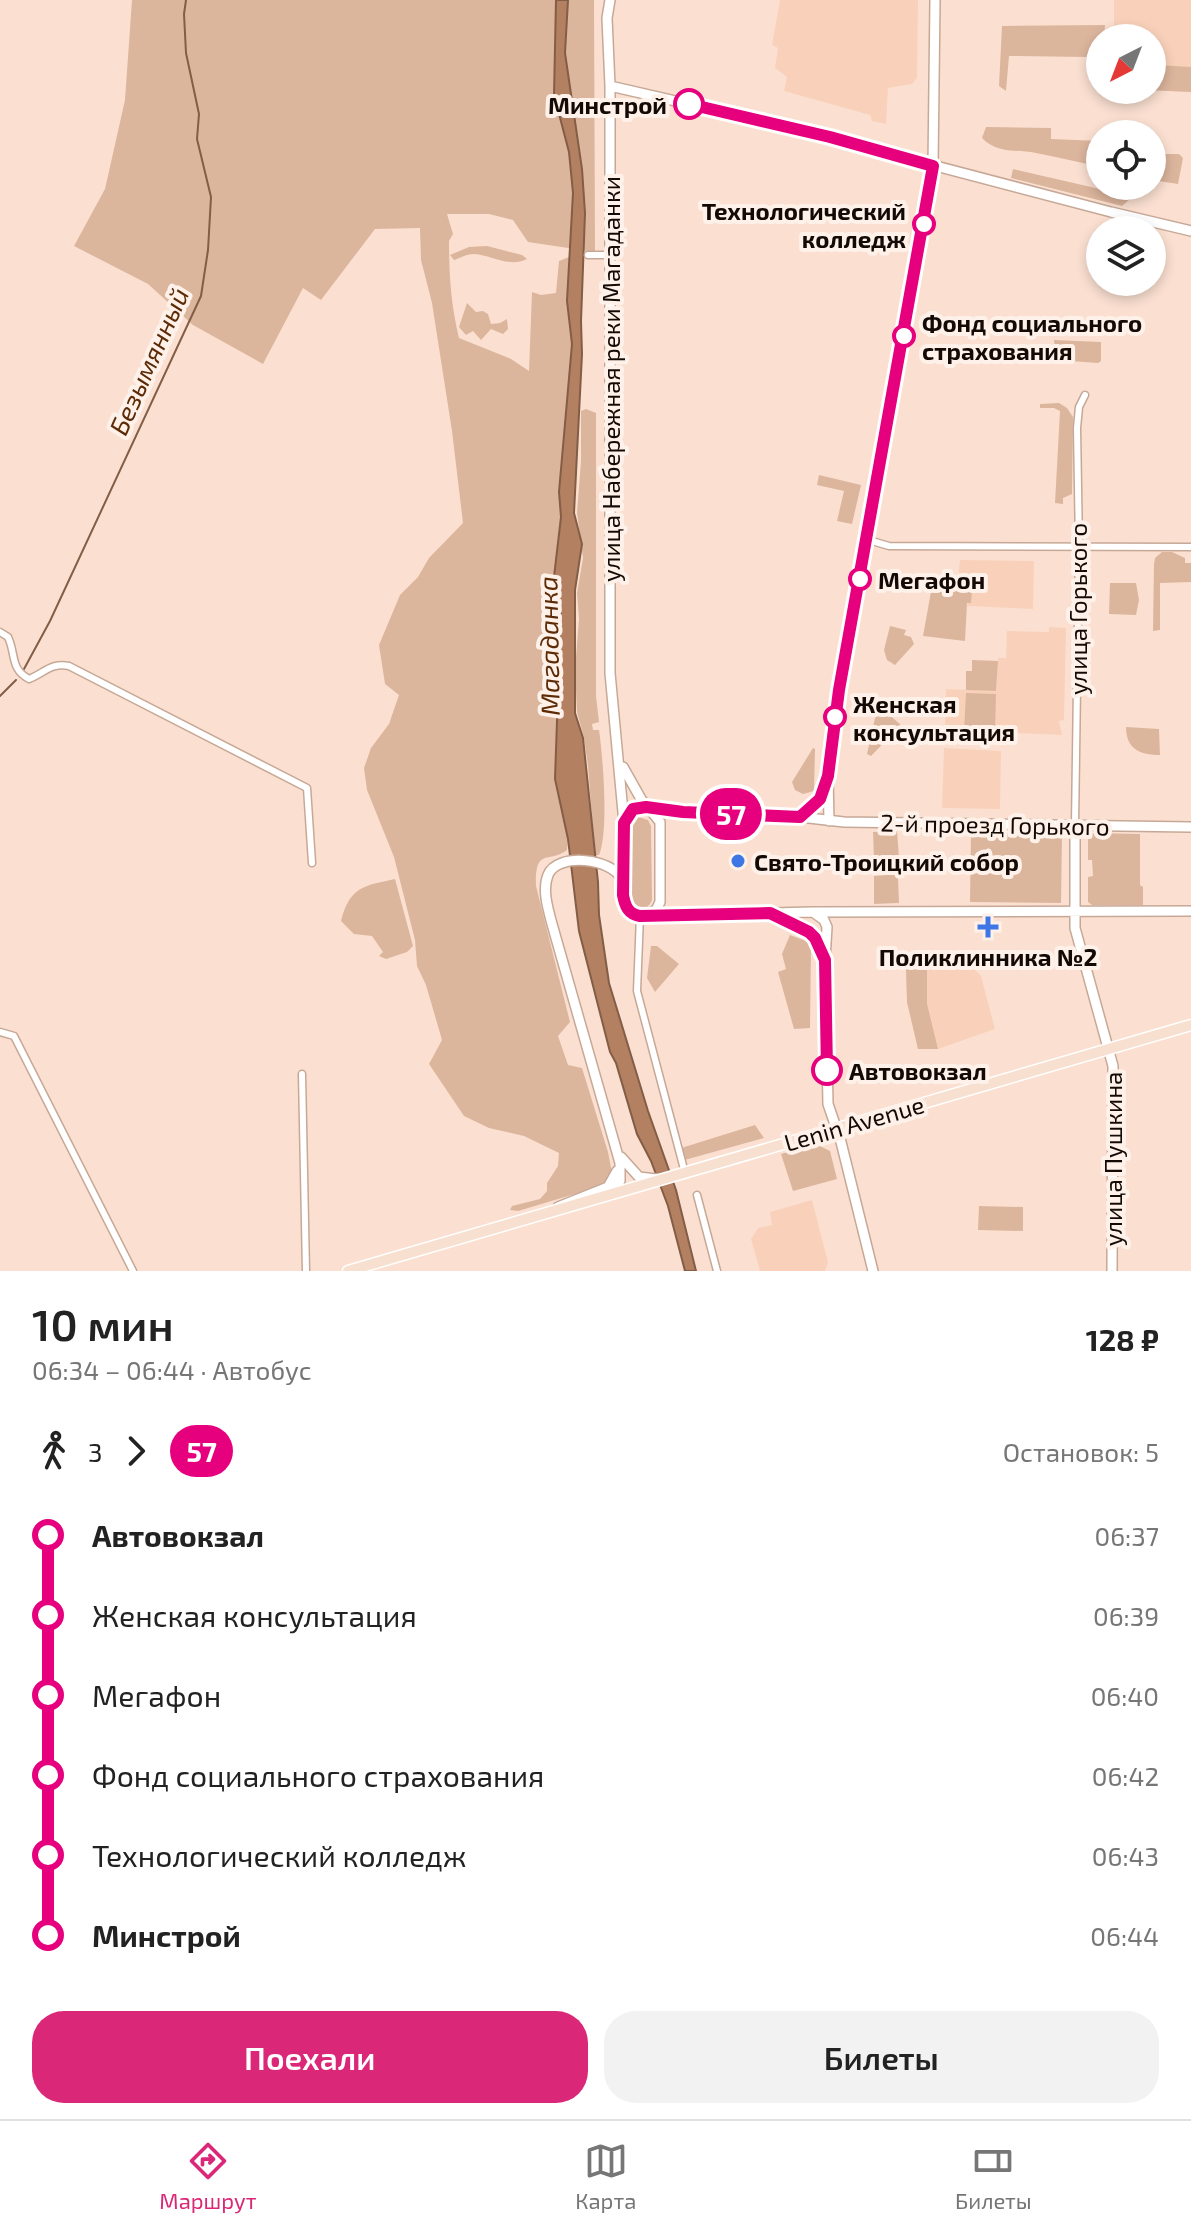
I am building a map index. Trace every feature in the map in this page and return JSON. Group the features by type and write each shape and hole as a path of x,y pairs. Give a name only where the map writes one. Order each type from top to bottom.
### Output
{"main road":[{"name":"Lenin Avenue","path":"348,1271 1191,1025"}],"street":[{"name":"улица Набережная реки Магаданки","path":"610,0 607,18 610,86 610,673 624,828 623,895 626,908 643,916"},
{"path":"829,821 828,776 839,690 854,620 865,539 933,166 935,0"},
{"path":"610,86 776,124 1191,231"},
{"path":"588,255 610,255"},
{"name":"улица Горького","path":"1075,825 1079,547 1077,428 1079,407 1085,395"},
{"path":"865,539 889,546 1191,547"},
{"path":"0,632 11,642 15,667 24,677 29,679 54,665 69,666 307,788 312,863"},
{"name":"улица Набережная реки Магаданки","path":"619,758 646,807 656,814 662,829"},
{"path":"800,817 820,799 828,776"},
{"path":"609,1196 620,1178 620,1163 547,902 548,874 563,862 603,862 614,857 620,850 624,828 633,809 646,807"},
{"name":"2-й проезд Горького","path":"646,807 829,821 1191,827"},
{"path":"643,916 656,910 661,895 662,829 670,817 683,812"},
{"name":"улица Пушкина","path":"1075,825 1075,928 1114,1070 1112,1271"},
{"path":"603,862 620,874 624,883"},
{"path":"661,895 665,906 677,914"},
{"path":"643,916 812,912 1191,911"},
{"path":"812,912 824,920 827,927"},
{"path":"838,912 829,919 825,960 828,1104 873,1271"},
{"path":"770,913 809,932 825,960"},
{"path":"643,916 637,991 683,1174"},
{"path":"0,1032 14,1036 133,1271"},
{"path":"302,1074 306,1271"},
{"path":"614,1147 626,1166 646,1182"},
{"path":"544,1215 572,1199 610,1185 617,1170 614,1147"},
{"path":"697,1195 717,1271"}],"shaded area":[{"path":"132,0 594,0 595,252 528,242 513,220 489,214 447,214 453,234 449,241 450,278 459,338 511,359 529,371 532,292 541,295 556,293 559,261 569,257 567,301 572,344 554,577 561,605 555,779 568,839 567,850 544,858 538,865 536,886 570,1022 558,1036 568,1065 582,1068 608,1152 612,1173 608,1184 518,1211 510,1210 512,1206 540,1199 547,1191 547,1183 558,1166 559,1153 524,1136 489,1128 464,1116 429,1064 442,1040 426,985 417,966 415,940 394,857 367,790 364,768 371,748 389,724 399,695 385,684 379,645 400,595 418,577 429,558 463,523 432,303 421,260 420,228 375,229 321,300 303,288 263,364 193,325 148,284 74,246 105,189 125,100"},
{"path":"556,0 568,0 565,53 582,169 585,213 574,513 582,544 575,590 575,713 583,738 599,915 609,983 676,1190 696,1271 685,1271 668,1206 637,1134 610,1052 579,931 568,839 555,779 561,605 554,577 572,344 567,301 573,193 569,152 554,95"},
{"path":"780,0 918,0 917,78 912,84 888,88 886,124 872,121 870,115 784,91 787,77 775,68 778,48 772,45"},
{"path":"1114,0 1191,0 1191,92 1166,91 1166,24 1114,24"},
{"path":"1086,25 1086,57 1009,56 1006,91 999,86 1002,26"},
{"path":"1166,66 1191,67 1191,92 1166,91"},
{"path":"986,127 1051,128 1051,139 1086,140 1086,164 994,147 982,138"},
{"path":"1166,154 1179,154 1183,158 1178,184 1166,182"},
{"path":"1013,169 1086,186 1086,197 1011,178"},
{"path":"1098,200 1129,200 1122,206"},
{"path":"487,246 527,259 507,262 474,254 454,260 450,255 469,247"},
{"path":"467,303 476,312 488,314 491,324 507,319 508,329 503,334 491,329 481,340 473,331 466,335 459,327"},
{"path":"1054,340 1101,342 1101,361 1056,360"},
{"path":"1059,403 1073,417 1072,494 1063,498 1063,504 1055,503 1060,411 1040,408 1040,404"},
{"path":"586,409 596,413 596,696 599,722 592,724 593,730 599,730 603,775 604,830 599,855 595,855 588,766 577,712 575,670 579,619 577,593 583,558 577,513 581,411"},
{"path":"819,475 861,485 852,524 837,521 844,491 817,485"},
{"path":"1162,552 1172,552 1185,558 1185,563 1191,563 1191,582 1160,583 1160,630 1153,631 1154,564 1155,558"},
{"path":"960,560 1034,561 1033,609 967,606 972,592 957,589"},
{"path":"1110,583 1136,583 1139,600 1136,615 1109,614"},
{"path":"932,586 972,591 971,603 967,603 965,641 923,636"},
{"path":"890,626 906,630 904,635 911,637 914,644 895,665 887,660 884,650"},
{"path":"1049,627 1066,628 1064,720 1059,721 1062,735 945,730 946,689 996,691 998,658 1006,658 1007,631 1049,632"},
{"path":"972,660 998,661 996,691 966,690 966,671 972,671"},
{"path":"966,693 996,694 995,732 964,731"},
{"path":"886,712 901,725 871,756 867,754 875,718"},
{"path":"1126,727 1159,729 1160,755 1146,754 1131,746"},
{"path":"813,748 814,791 803,794 795,790 792,782"},
{"path":"944,748 1001,751 1000,809 942,808"},
{"path":"638,817 648,820 651,826 652,900 647,907 639,910 633,908 628,898 629,826"},
{"path":"897,831 899,858 874,859 873,832"},
{"path":"971,832 1062,833 1061,903 970,902"},
{"path":"1093,833 1140,834 1143,905 1092,905 1088,902 1088,877 1093,876 1092,860 1088,860 1088,838"},
{"path":"891,869 895,870 898,878 899,903 874,904 874,876 887,875"},
{"path":"395,879 413,946 407,952 386,959 379,956 383,952 372,936 354,934 341,921 354,894"},
{"path":"790,935 811,946 810,1028 794,1029 778,972 786,969 782,954"},
{"path":"651,946 657,946 679,964 655,992 647,978"},
{"path":"928,953 960,954 981,976 995,1029 938,1049 918,1049 907,1002 906,968 927,966"},
{"path":"927,966 927,1004 938,1049 918,1049 907,1002 906,968"},
{"path":"755,1125 764,1138 681,1161 678,1149"},
{"path":"816,1144 830,1151 837,1179 793,1191 781,1154"},
{"path":"812,1200 828,1262 825,1271 760,1271 751,1239 758,1228 772,1225 770,1212"},
{"path":"979,1206 1023,1207 1023,1231 978,1230"}],"waterway":[{"name":"Безымянный","path":"24,669 50,621 201,296 211,197 197,139 199,114 186,53 186,0"},
{"name":"Безымянный","path":"0,696 16,680"}],"bus line":[{"name":"57","path":"689,104 830,137 933,166 865,539 849,648 839,690 828,776 820,799 800,817 641,807 633,809 624,823 623,895 624,904 630,912 640,916 770,913 802,927 815,938 825,960 827,1070"}],"place":[{"name":"Минстрой","path":"689,104"},
{"name":"Технологический колледж","path":"924,224"},
{"name":"Фонд социального страхования","path":"904,336"},
{"name":"Мегафон","path":"860,579"},
{"name":"Женская консультация","path":"835,717"},
{"name":"Свято-Троицкий собор","path":"738,861"},
{"name":"Поликлинника №2","path":"988,927"},
{"name":"Автовокзал","path":"827,1070"}],"water label":[{"name":"Магаданка","path":"548,646"}]}
